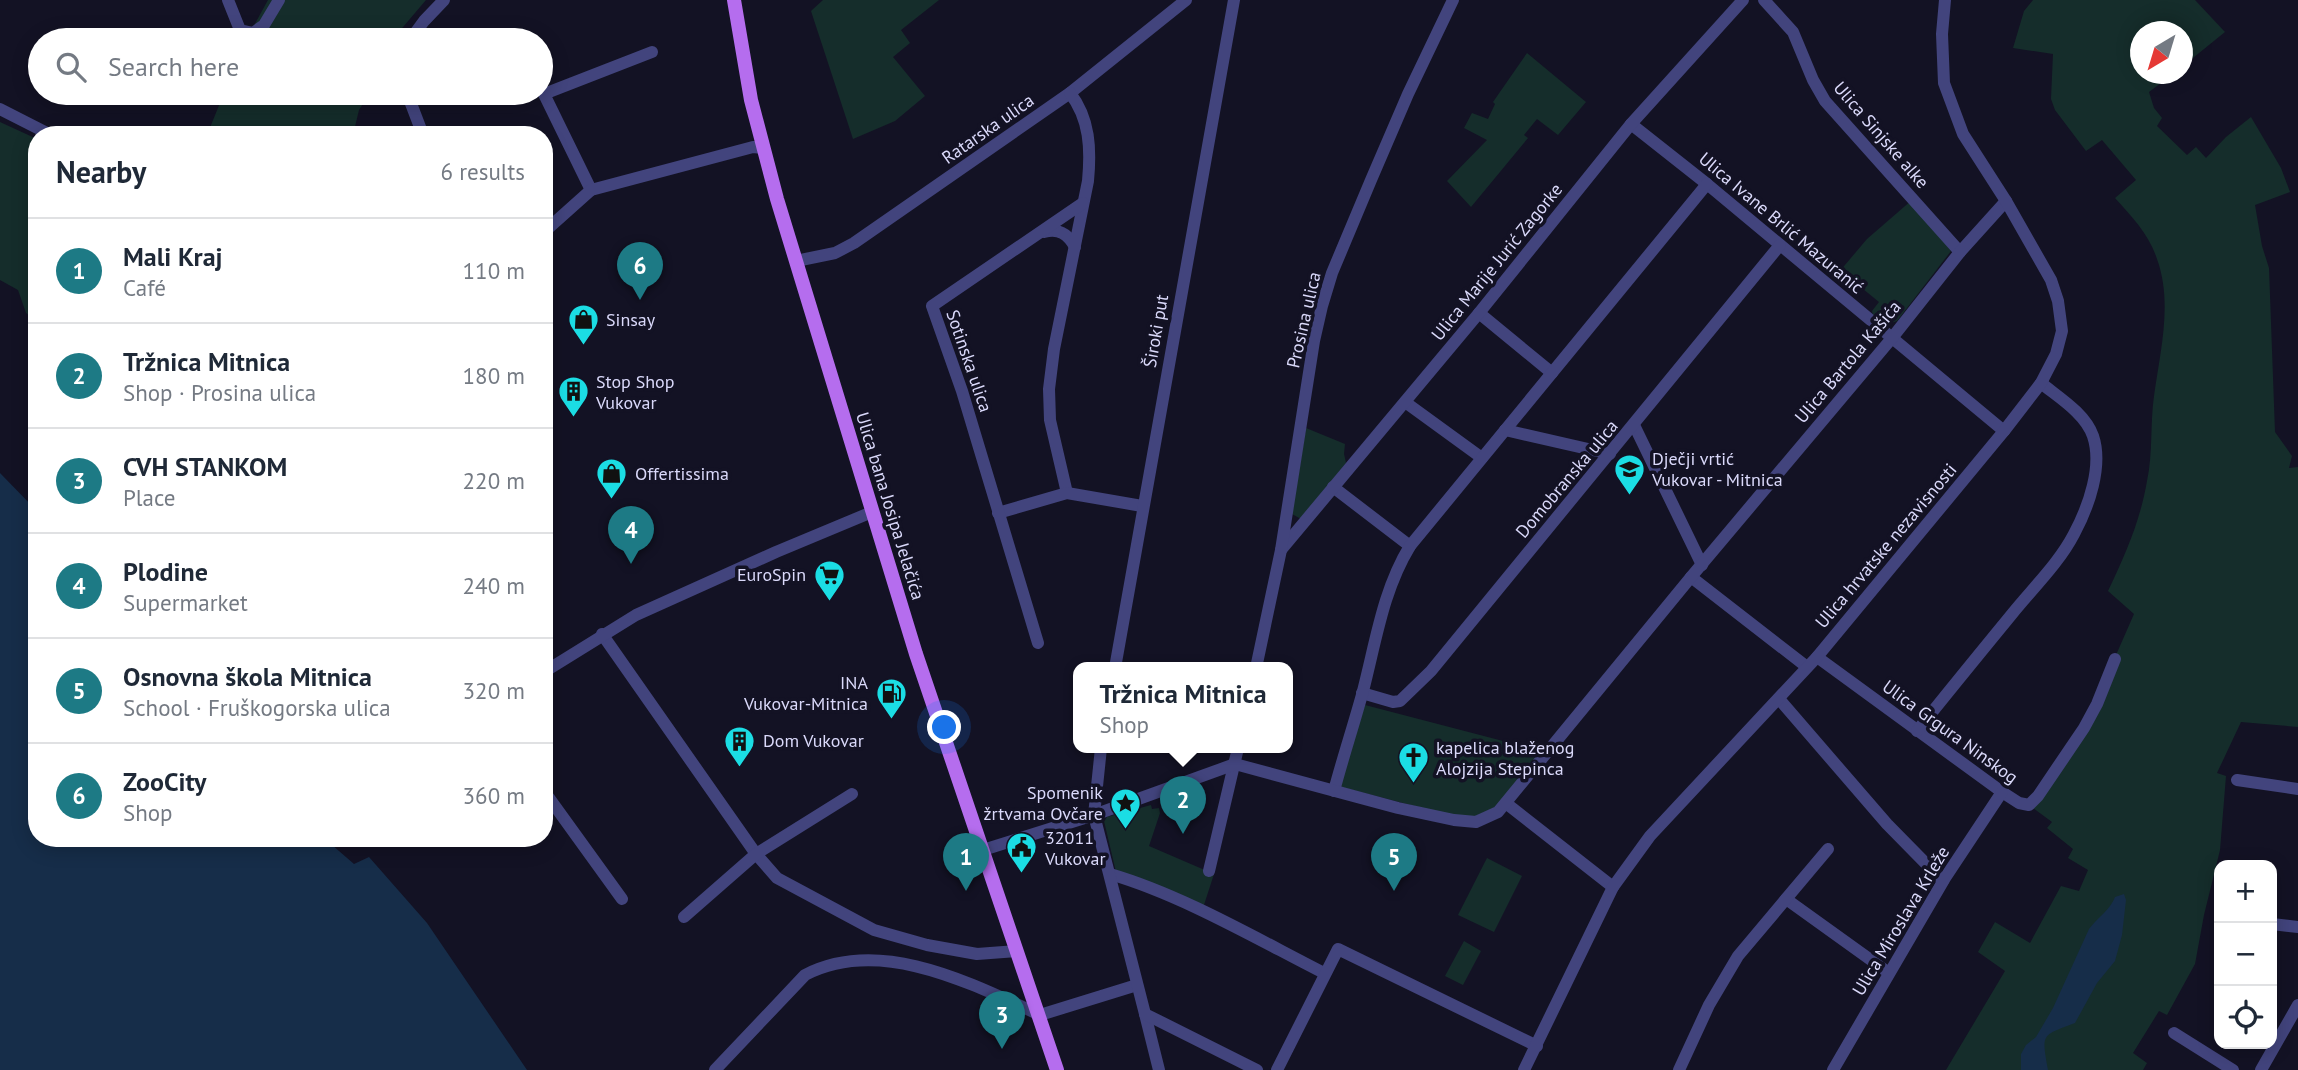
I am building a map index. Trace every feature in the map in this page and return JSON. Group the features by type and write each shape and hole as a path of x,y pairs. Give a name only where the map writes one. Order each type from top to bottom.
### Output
{"main road":[{"name":"Ulica bana Josipa Jelačića","path":"734,0 762,148 796,261 916,654 1057,1070"}],"street":[{"path":"228,0 239,28"},
{"path":"260,28 279,0"},
{"path":"420,28 444,0"},
{"name":"Ratarska ulica","path":"796,261 835,253 854,243 1070,93 1186,0"},
{"name":"Široki put","path":"1116,662 1234,0"},
{"name":"Prosina ulica","path":"1257,662 1281,550 1322,306 1332,273 1375,169 1453,0"},
{"name":"Ulica Marije Jurić Zagorke","path":"1281,550 1479,313 1631,124 1743,0"},
{"name":"Ulica Sinjske alke","path":"1764,0 1793,32 1825,101 1960,252"},
{"name":"Ulica hrvatske nezavisnosti","path":"1524,1070 1613,887 1650,836 1817,657 2004,431 2041,383 2060,342 2062,331 2058,301 2051,280 2006,201 1963,134 1944,83 1942,34 1945,0"},
{"path":"553,87 652,52"},
{"path":"1067,493 1056,453 1049,404 1054,349 1090,160 1085,120 1070,93"},
{"path":"412,105 420,126"},
{"path":"549,105 591,190"},
{"path":"0,109 33,126"},
{"name":"Ulica Ivane Brlić Mazuranić","path":"1631,124 2004,431"},
{"path":"553,224 591,190 753,147 762,148"},
{"path":"1334,791 1385,600 1397,566 1410,546 1707,184"},
{"name":"Ulica Bartola Kašića","path":"1235,764 1398,808 1466,822 1487,818 1507,804 1691,577 1892,338 1960,252 2006,201"},
{"name":"Sotinska ulica","path":"1038,643 962,390 932,306 1083,203"},
{"path":"1041,233 1056,230 1065,233 1075,247"},
{"name":"Domobranska ulica","path":"1362,693 1393,702 1405,698 1458,639 1780,245"},
{"path":"1479,313 1552,373"},
{"path":"1917,731 2048,572 2074,535 2085,509 2096,468 2096,447 2092,433 2074,410 2041,383"},
{"path":"1405,402 1482,458"},
{"path":"1634,425 1702,565"},
{"path":"1505,430 1610,454"},
{"path":"1333,487 1410,546"},
{"path":"998,513 1067,493 1142,506"},
{"path":"553,666 636,615 872,512"},
{"path":"1691,577 1807,667"},
{"path":"602,634 756,854 777,878 874,930 926,945 977,954 1017,951"},
{"name":"Ulica Grgura Ninskog","path":"1817,657 2002,792 2019,803 2029,805 2084,728 2098,704 2115,659"},
{"path":"1779,699 1887,824 1943,881"},
{"path":"1100,753 1094,815 1159,1070"},
{"path":"1209,871 1237,753"},
{"path":"983,850 1094,815 1235,764"},
{"path":"2237,780 2298,789"},
{"name":"Ulica Miroslava Krleže","path":"1833,1070 1943,881 2002,792"},
{"path":"684,917 756,854 852,794"},
{"path":"553,803 622,899"},
{"path":"1507,804 1613,887"},
{"path":"1679,1070 1709,1005 1738,956 1828,849"},
{"path":"1110,874 1131,880 1204,913 1324,973"},
{"path":"1786,899 1889,973"},
{"path":"2277,925 2298,927"},
{"path":"1277,1070 1338,949 1537,1046"},
{"path":"715,1070 805,975 822,966 841,961 896,963 926,970 975,985 1040,1015 1137,985"},
{"path":"2261,1070 2298,1005"},
{"path":"1144,1014 1256,1070"},
{"path":"2174,1033 2233,1070"}],"green space":[{"path":"268,0 426,0 402,28 253,28"},
{"path":"823,0 939,0 901,30 910,43 893,57 925,96 895,121 853,139 811,11"},
{"path":"2033,0 2195,0 2225,32 2193,58 2193,21 2130,21 2130,84 2160,84 2149,92 2154,108 2162,118 2157,126 2187,155 2196,147 2206,158 2251,117 2281,168 2290,192 2255,205 2269,268 2275,432 2292,456 2289,468 2298,467 2298,727 2241,722 2217,773 2226,776 2220,850 2218,860 2214,860 2214,874 2195,964 2167,1015 2159,1011 2133,1053 2147,1063 2143,1070 1946,1070 2005,971 1978,952 1995,922 2030,943 2061,886 2079,891 2088,870 2068,858 2073,849 2047,828 2052,822 2029,805 2084,728 2134,614 2108,591 2131,538 2144,496 2164,328 2162,276 2154,250 2134,219 2115,198 2136,180 2102,140 2086,151 2055,110 2051,99 2053,54 2013,48 2024,11"},
{"path":"1527,53 1586,102 1558,135 1537,119 1524,135 1528,138 1471,207 1447,181 1487,140 1464,128 1472,113 1488,119 1495,104 1493,102"},
{"path":"219,105 362,105 355,126 211,126"},
{"path":"0,122 28,135 28,314 18,290 0,280"},
{"path":"1912,200 1951,251 1897,321 1886,325 1873,315 1872,311 1879,302 1846,275 1840,281 1834,278 1867,239"},
{"path":"1306,428 1345,444 1346,463 1301,519 1292,514"},
{"path":"1365,705 1545,752 1499,807 1484,816 1465,819 1341,787 1343,771"},
{"path":"1151,805 1152,809 1159,808 1160,813 1149,846 1214,874 1203,908 1116,872 1104,821 1107,817"},
{"path":"1487,858 1522,876 1494,932 1458,915"},
{"path":"1464,941 1481,951 1463,985 1445,976"}],"water":[{"path":"0,473 28,502 28,847 334,847 354,864 369,857 427,923 527,1070 0,1070"},
{"path":"2124,894 2126,900 2122,935 2115,961 2097,983 2075,1023 2046,1037 2048,1070 2021,1070 2021,1054 2026,1045 2036,1037 2053,1008 2089,929 2115,897"}],"place":[{"name":"ZooCity","path":"640,300"},
{"name":"Sinsay","path":"583,347"},
{"name":"Stop Shop Vukovar","path":"573,419"},
{"name":"Dječji vrtić Vukovar - Mitnica","path":"1629,496"},
{"name":"Offertissima","path":"612,501"},
{"name":"Plodine","path":"631,564"},
{"name":"EuroSpin","path":"829,602"},
{"name":"INA Vukovar-Mitnica","path":"891,720"},
{"name":"Dom Vukovar","path":"740,768"},
{"name":"kapelica blaženog Alojzija Stepinca","path":"1413,785"},
{"name":"Spomenik žrtvama Ovčare","path":"1126,830"},
{"name":"Tržnica Mitnica","path":"1183,834"},
{"name":"32011 Vukovar","path":"1022,875"},
{"name":"Mali Kraj","path":"966,891"},
{"name":"Osnovna škola Mitnica","path":"1394,891"},
{"name":"CVH STANKOM","path":"1002,1049"}]}
